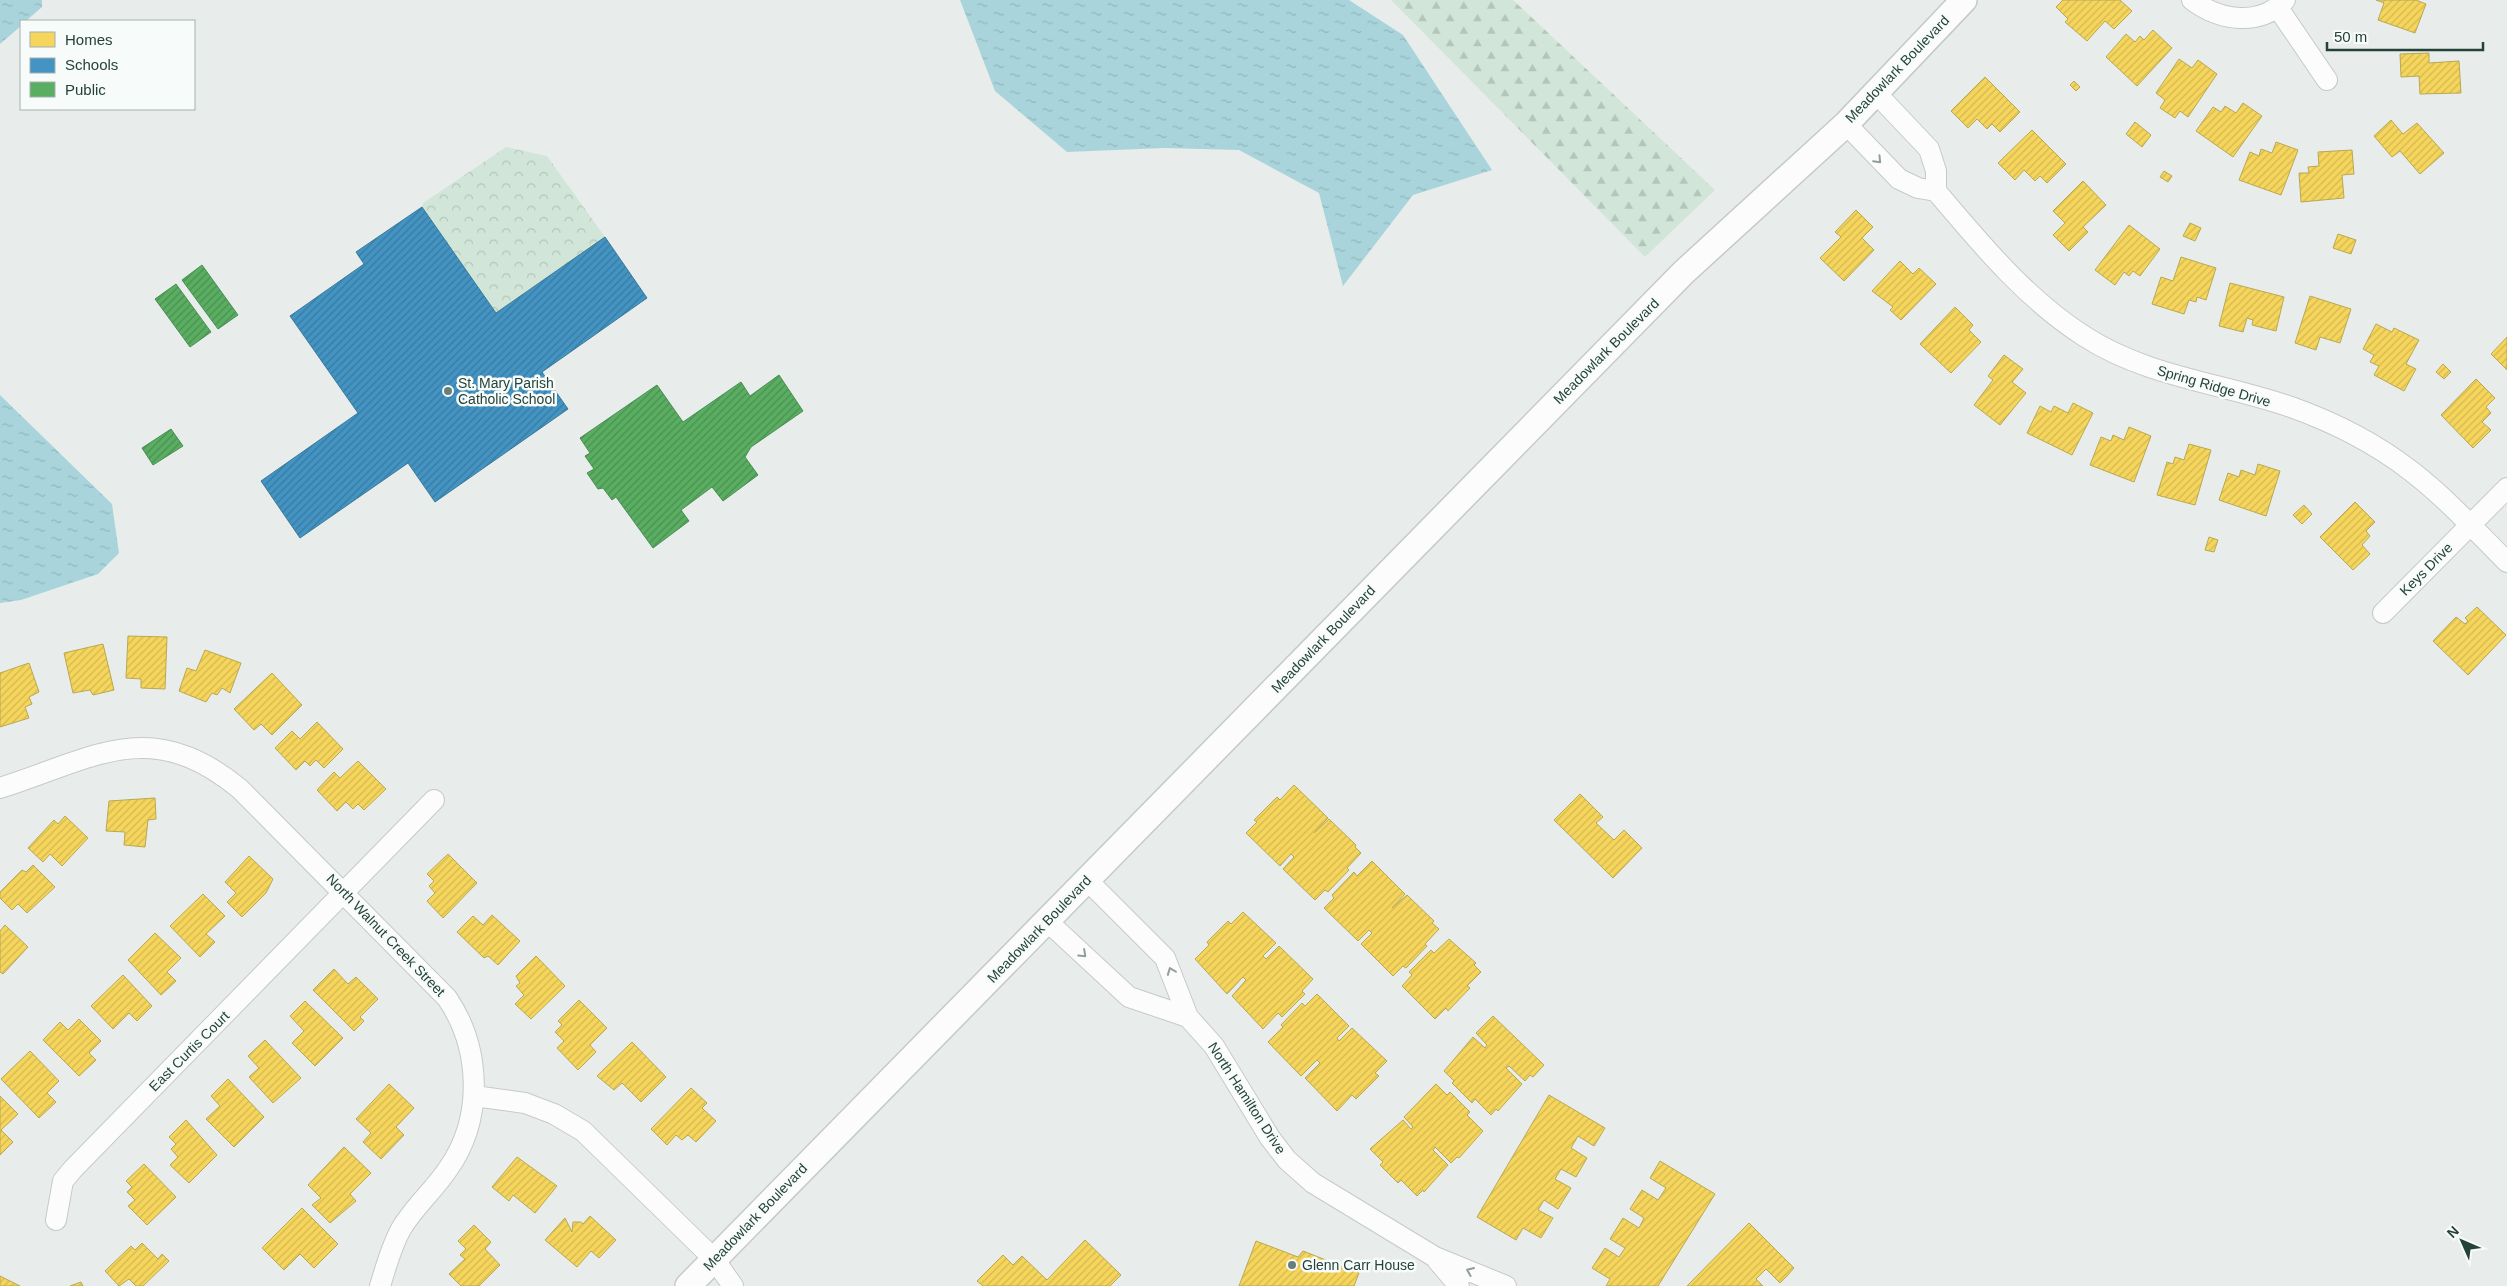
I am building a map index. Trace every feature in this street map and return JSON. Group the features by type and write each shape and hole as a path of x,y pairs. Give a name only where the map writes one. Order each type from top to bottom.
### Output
{"street":[{"name":"Meadowlark Boulevard","path":"688,1286 1684,272 1846,124 1964,0"},
{"path":"2192,0 2204,9 2224,17 2259,16 2281,4 2326,80"},
{"path":"1846,124 1899,179 1918,188 1936,191 1936,171 1928,149 1876,92"},
{"name":"Spring Ridge Drive","path":"1936,191 2012,276 2060,319 2084,337 2124,358 2147,367 2290,407 2334,425 2387,453 2412,472 2507,562"},
{"name":"Keys Drive","path":"2383,613 2507,488"},
{"name":"North Walnut Creek Street","path":"0,788 94,755 124,748 178,753 200,761 221,773 240,789 426,975 456,1012 468,1039 474,1096 467,1128 458,1152 449,1168 418,1204 401,1229 390,1254 380,1286"},
{"name":"East Curtis Court","path":"56,1220 63,1181 73,1168 345,893 434,800"},
{"name":"North Hamilton Drive","path":"1087,880 1166,958 1188,1017 1214,1046 1270,1138 1287,1160 1313,1183 1435,1257 1506,1286"},
{"name":"North Hamilton Drive","path":"1047,921 1129,997 1188,1017"},
{"path":"474,1096 525,1103 554,1114 583,1131 714,1260 733,1286"},
{"name":"North Hamilton Drive","path":"1435,1257 1459,1286"}],"green space":[{"path":"1391,0 1513,0 1715,190 1645,257"},
{"path":"506,147 547,156 605,237 496,313 422,207 423,203"}],"water":[{"path":"0,0 42,0 42,7 27,20 20,20 20,27 0,44"},
{"path":"960,0 1349,0 1403,35 1492,170 1413,195 1343,286 1319,193 1239,150 1164,148 1067,152 995,91"},
{"path":"0,395 112,504 119,553 98,574 21,600 0,603"}],"building: Homes":[{"path":"2063,0 2120,0 2132,11 2114,29 2105,21 2087,41 2065,22 2068,19 2056,7"},
{"path":"2376,0 2416,0 2426,4 2415,33 2378,20 2384,3"},
{"path":"2153,30 2172,48 2137,86 2106,57 2126,34 2135,42 2140,36 2144,40"},
{"path":"2429,53 2429,63 2459,61 2461,93 2420,94 2419,76 2401,77 2400,54"},
{"path":"2179,59 2192,68 2198,60 2217,74 2188,117 2180,111 2175,118 2160,108 2165,100 2156,93"},
{"path":"1985,77 2020,112 2000,132 1992,124 1987,129 1977,119 1968,128 1951,111"},
{"path":"2074,81 2080,87 2076,91 2070,85"},
{"path":"2243,103 2262,116 2233,157 2196,131 2213,107 2221,112 2225,106 2236,113"},
{"path":"2391,120 2403,134 2417,123 2444,153 2420,174 2400,151 2392,157 2374,136"},
{"path":"2135,122 2151,135 2142,147 2126,134"},
{"path":"2032,130 2066,164 2047,183 2040,176 2035,181 2024,170 2015,180 1998,163"},
{"path":"2276,142 2298,150 2281,195 2239,180 2250,152 2259,156 2261,149 2272,153"},
{"path":"2352,150 2354,174 2342,175 2344,198 2301,202 2299,173 2309,173 2308,167 2319,166 2318,152"},
{"path":"2164,171 2172,176 2168,182 2160,177"},
{"path":"2083,181 2106,205 2083,227 2088,232 2069,251 2053,235 2065,223 2053,211"},
{"path":"1856,210 1873,227 1862,238 1874,250 1844,281 1820,258 1841,237 1835,232"},
{"path":"2190,223 2201,228 2195,241 2183,236"},
{"path":"2129,225 2160,249 2140,276 2133,271 2129,276 2124,272 2115,285 2095,270"},
{"path":"2338,234 2356,240 2351,254 2333,248"},
{"path":"2181,257 2216,268 2206,300 2197,297 2196,302 2189,300 2184,314 2152,304 2161,277 2173,281"},
{"path":"1900,261 1913,274 1919,268 1936,284 1901,320 1890,310 1893,307 1872,291"},
{"path":"2230,283 2284,297 2276,331 2252,325 2253,320 2247,318 2243,332 2219,326"},
{"path":"2310,296 2351,309 2340,343 2320,337 2316,350 2295,343"},
{"path":"1955,307 1973,325 1969,330 1981,342 1951,373 1920,344"},
{"path":"2376,324 2392,332 2394,328 2419,340 2406,364 2416,369 2404,391 2374,375 2379,366 2370,362 2374,355 2363,349"},
{"path":"2507,337 2507,370 2491,354"},
{"path":"2004,355 2023,369 2012,382 2026,393 2000,425 1974,405 1993,380 1988,376"},
{"path":"2443,364 2451,372 2444,379 2436,372"},
{"path":"2476,379 2495,398 2486,407 2491,413 2482,422 2491,430 2473,448 2441,415"},
{"path":"2073,403 2093,413 2072,455 2027,433 2040,406 2051,412 2054,406 2068,413"},
{"path":"2129,427 2151,436 2134,482 2090,465 2101,437 2111,441 2113,435 2124,440"},
{"path":"2189,444 2211,450 2195,505 2157,495 2167,462 2173,464 2175,457 2184,460"},
{"path":"2258,464 2280,471 2266,516 2219,500 2228,473 2239,477 2241,470 2255,475"},
{"path":"2355,502 2375,522 2366,531 2370,536 2362,545 2370,554 2353,570 2320,537"},
{"path":"2304,505 2312,514 2302,524 2293,515"},
{"path":"2209,537 2218,540 2214,552 2205,550"},
{"path":"2477,607 2506,635 2468,675 2433,641 2456,617 2465,624 2468,621 2465,618"},
{"path":"128,636 167,637 165,689 141,688 141,679 126,678"},
{"path":"103,644 114,690 93,695 90,690 73,693 64,653"},
{"path":"205,650 241,663 230,693 222,688 217,695 212,693 206,702 179,691 187,668 196,671"},
{"path":"29,663 39,692 29,697 32,704 25,707 29,718 0,727 0,673"},
{"path":"272,673 302,705 272,735 261,724 254,730 234,709"},
{"path":"317,722 343,749 324,768 316,760 310,766 305,761 296,770 275,748 292,731 300,739"},
{"path":"358,761 386,789 364,810 358,804 353,809 346,802 337,811 317,790 334,772 340,778"},
{"path":"1294,785 1328,818 1314,833 1329,819 1356,845 1355,847 1361,853 1347,868 1349,870 1328,892 1325,890 1315,900 1283,869 1294,857 1291,854 1280,866 1246,833 1257,822 1254,820 1277,797 1280,800"},
{"path":"1580,794 1603,817 1596,823 1614,840 1624,830 1642,848 1613,878 1554,820"},
{"path":"155,798 156,819 148,820 145,847 124,845 125,832 106,831 109,801"},
{"path":"65,816 88,838 62,866 50,854 43,862 28,848 54,820 58,824"},
{"path":"448,854 477,883 443,918 427,901 435,893 429,886 434,881 427,874"},
{"path":"249,856 273,879 266,893 242,917 227,902 236,893 225,882"},
{"path":"1372,861 1405,894 1392,908 1407,895 1434,921 1432,923 1439,929 1425,944 1427,946 1406,968 1403,966 1393,976 1361,944 1372,933 1369,930 1358,941 1324,908 1334,898 1332,895 1354,872 1357,876"},
{"path":"33,865 55,887 27,913 18,904 12,910 0,898 0,892 22,870 26,872"},
{"path":"203,894 225,916 206,934 215,942 200,957 170,926"},
{"path":"1243,912 1276,943 1263,956 1266,959 1279,946 1313,979 1302,991 1305,994 1282,1017 1278,1013 1263,1029 1232,996 1246,980 1243,977 1227,994 1195,959 1209,945 1207,942 1228,921 1231,924"},
{"path":"492,915 520,941 498,965 488,956 484,958 457,932 473,916 483,925"},
{"path":"5,925 28,947 3,974 0,972 0,931"},
{"path":"155,933 181,958 167,972 176,981 161,995 128,960"},
{"path":"1449,939 1476,963 1474,965 1481,972 1467,986 1470,988 1448,1011 1446,1008 1435,1019 1402,986 1412,975 1409,972 1431,950 1434,953"},
{"path":"536,956 565,986 531,1019 515,1004 524,995 516,986 520,983 516,976"},
{"path":"334,969 348,984 356,977 378,999 360,1017 364,1021 354,1031 313,990"},
{"path":"123,975 152,1006 137,1021 129,1013 113,1029 91,1006"},
{"path":"1317,994 1349,1026 1337,1038 1339,1041 1352,1028 1387,1061 1375,1073 1379,1076 1356,1099 1352,1095 1337,1111 1305,1078 1320,1063 1317,1060 1301,1076 1268,1042 1302,1003 1305,1006"},
{"path":"579,1000 607,1028 590,1045 596,1052 578,1070 557,1048 564,1041 555,1032 562,1025 558,1021"},
{"path":"305,1001 343,1038 315,1066 292,1043 304,1031 290,1016"},
{"path":"1493,1016 1544,1065 1533,1077 1530,1075 1525,1081 1509,1066 1506,1068 1522,1084 1498,1111 1496,1109 1491,1115 1475,1099 1472,1103 1452,1083 1454,1081 1444,1071 1473,1037 1485,1048 1487,1045 1476,1033"},
{"path":"79,1019 101,1041 89,1053 96,1060 79,1076 43,1040 60,1022 68,1030"},
{"path":"265,1040 301,1078 273,1103 249,1077 259,1068 248,1056"},
{"path":"632,1042 666,1077 641,1102 622,1083 614,1090 597,1076"},
{"path":"30,1051 59,1081 47,1093 56,1102 39,1118 1,1079"},
{"path":"228,1079 264,1117 234,1147 206,1119 220,1106 211,1096"},
{"path":"389,1084 414,1108 396,1127 404,1135 381,1159 363,1142 371,1133 356,1119"},
{"path":"1436,1084 1447,1095 1450,1092 1470,1112 1467,1115 1483,1131 1459,1158 1457,1157 1451,1163 1435,1147 1433,1150 1448,1165 1424,1192 1423,1190 1417,1196 1401,1180 1398,1183 1380,1165 1383,1162 1370,1149 1403,1120 1411,1129 1413,1127 1404,1117"},
{"path":"691,1088 707,1103 702,1108 716,1121 696,1142 688,1135 682,1140 676,1135 667,1145 651,1129"},
{"path":"1549,1095 1605,1128 1594,1146 1578,1136 1571,1148 1587,1158 1576,1177 1561,1169 1555,1179 1571,1188 1558,1209 1544,1200 1538,1210 1553,1218 1541,1238 1523,1228 1516,1240 1477,1217"},
{"path":"0,1096 18,1114 1,1130 13,1142 0,1155"},
{"path":"186,1120 217,1155 189,1183 170,1165 178,1157 171,1149 176,1144 169,1137"},
{"path":"344,1147 371,1173 350,1194 356,1201 330,1223 312,1205 321,1198 308,1185"},
{"path":"517,1157 557,1186 535,1213 513,1195 509,1201 492,1187"},
{"path":"1660,1161 1715,1194 1658,1286 1606,1286 1610,1279 1592,1268 1605,1248 1619,1257 1625,1248 1610,1239 1623,1218 1639,1228 1644,1218 1630,1209 1642,1190 1658,1200 1666,1188 1650,1178"},
{"path":"144,1164 176,1197 147,1225 128,1206 135,1200 127,1192 132,1187 126,1181"},
{"path":"302,1208 338,1244 314,1268 300,1254 284,1270 262,1248"},
{"path":"590,1216 616,1240 599,1258 591,1251 577,1267 545,1240 565,1218 572,1232 573,1222 581,1222 583,1224"},
{"path":"1749,1223 1794,1268 1787,1276 1780,1283 1766,1269 1756,1279 1763,1286 1687,1286"},
{"path":"474,1225 491,1242 485,1249 500,1265 479,1286 461,1286 449,1274 465,1259 460,1255 466,1249 458,1241"},
{"path":"1085,1240 1121,1275 1110,1286 983,1286 977,1281 1003,1255 1013,1265 1022,1256 1047,1280"},
{"name":"Glenn Carr House","path":"1256,1241 1298,1257 1303,1251 1359,1273 1354,1286 1239,1286"},
{"path":"142,1243 158,1259 162,1254 169,1261 143,1286 136,1286 129,1279 119,1286 105,1271 131,1246 135,1250"},
{"path":"0,1276 20,1286 0,1286"},
{"path":"81,1282 83,1286 70,1286"}],"building: Schools":[{"name":"St. Mary Parish Catholic School","path":"422,207 496,313 605,237 647,298 542,372 568,409 435,502 408,463 300,538 261,481 358,413 290,316 364,264 356,252"}],"building: Public":[{"path":"202,265 238,315 218,329 182,280"},
{"path":"176,284 211,332 190,347 155,299"},
{"path":"779,375 803,411 751,447 745,457 758,475 723,501 712,487 681,510 689,521 653,548 616,497 612,500 603,488 598,489 587,473 594,469 585,456 590,453 580,438 657,385 683,422 741,382 750,396"},
{"path":"171,429 183,446 153,465 142,448"}],"place":[{"name":"St. Mary Parish Catholic School","path":"448,391"},
{"name":"Glenn Carr House","path":"1292,1265"}]}
